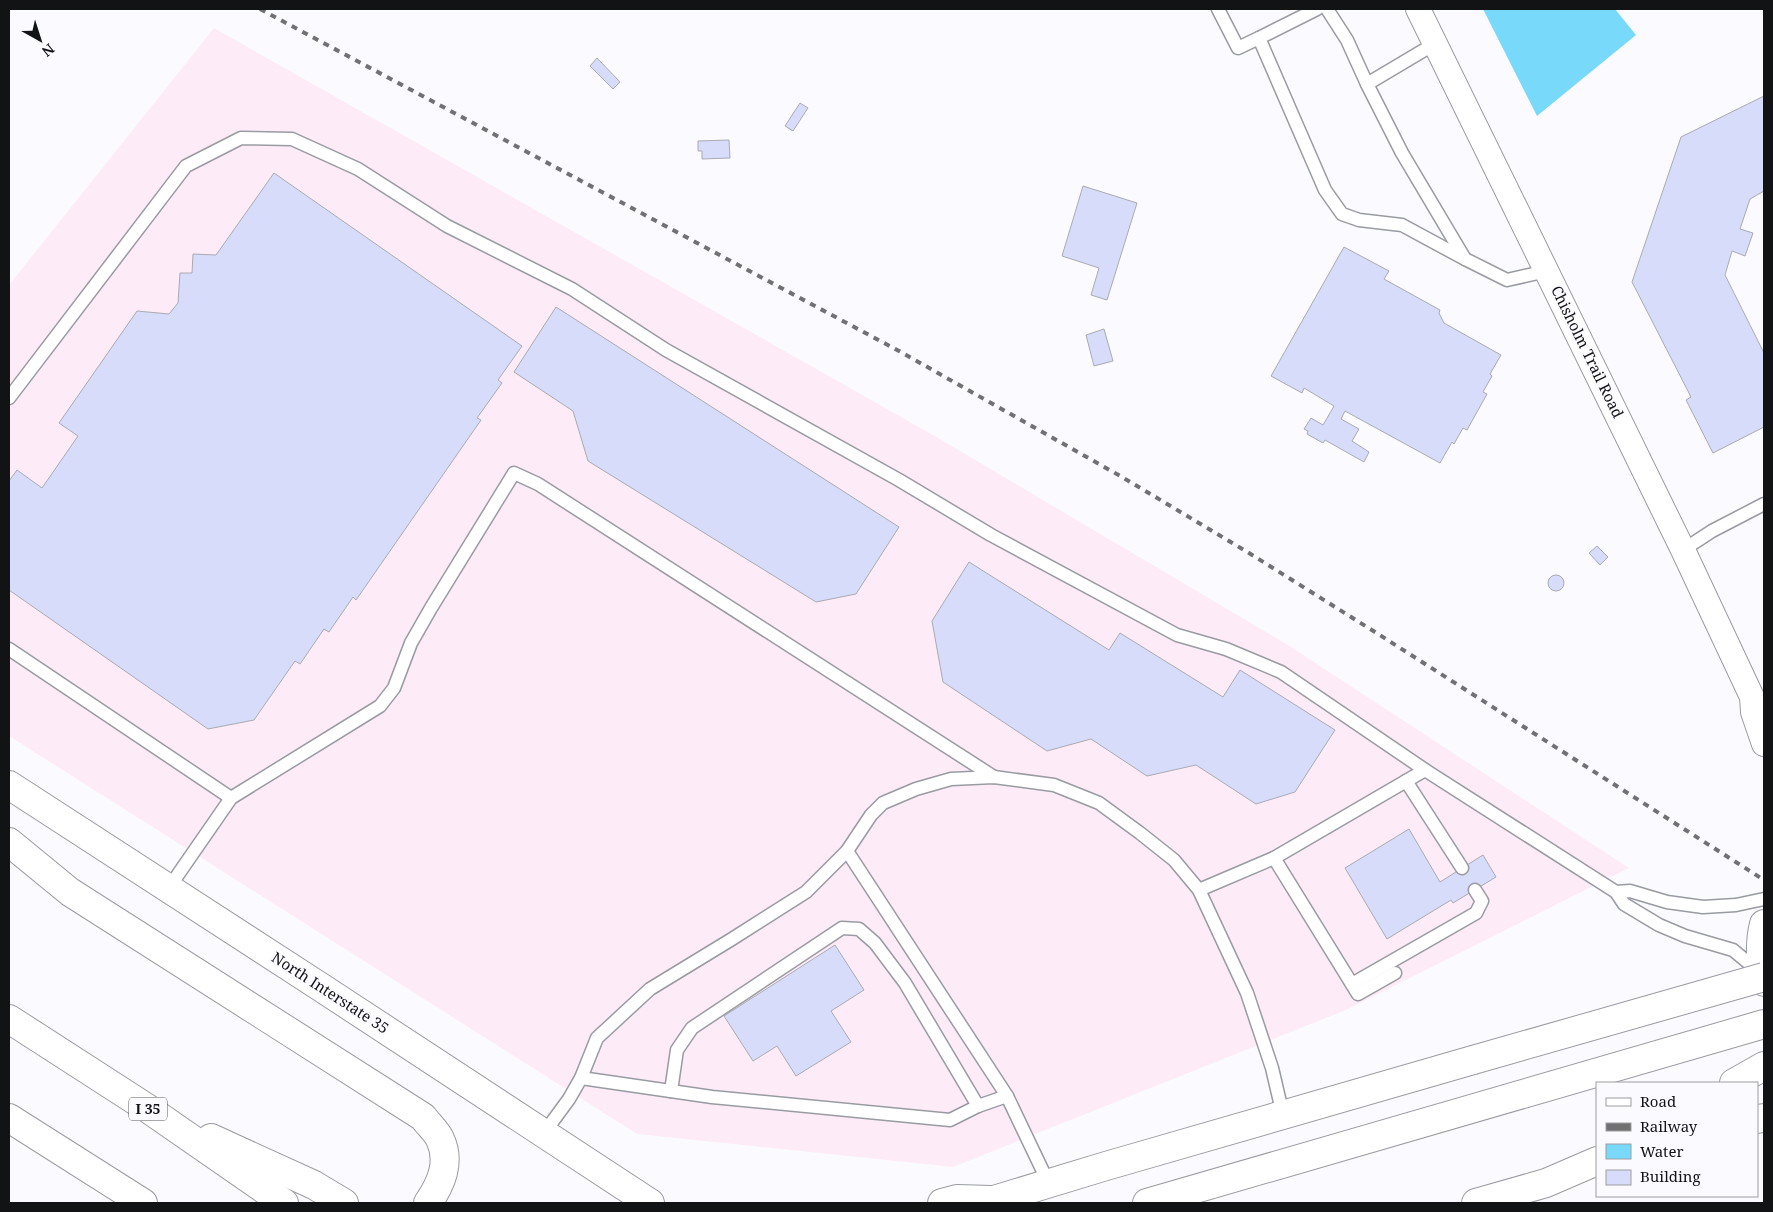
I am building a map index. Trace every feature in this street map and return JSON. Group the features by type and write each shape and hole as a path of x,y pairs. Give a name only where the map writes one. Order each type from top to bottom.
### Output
{"main road":[{"name":"North Interstate 35","path":"9,785 650,1203"},
{"path":"9,842 70,892 423,1117 440,1140 446,1164 433,1196"},
{"path":"942,1203 957,1199 988,1202 1115,1163 1474,1060 1764,980 1760,957 1764,924"},
{"name":"I 35","path":"9,1019 147,1108 284,1203"},
{"path":"1162,1202 1487,1104 1764,1024"},
{"path":"1736,1082 1764,1066"},
{"path":"147,1108 314,1185 344,1203"},
{"path":"9,1118 144,1203"},
{"path":"1476,1203 1546,1183 1596,1161"}],"street":[{"name":"Chisholm Trail Road","path":"1418,9 1758,701 1752,712 1764,744"}],"lane":[{"path":"1218,9 1238,48 1317,9"},
{"path":"1327,9 1347,40 1402,153 1465,259"},
{"path":"1259,38 1325,190 1342,214 1359,220 1402,225 1507,280 1547,270"},
{"path":"1367,84 1436,43"},
{"path":"9,398 186,166 242,138 292,139 358,169 448,226 572,289 666,350 899,480 992,535 1176,636 1226,649 1281,672 1425,770 1616,892 1624,904 1659,925 1685,936 1733,950 1751,965 1764,980"},
{"path":"168,889 231,798 380,706 394,688 411,643 431,608 514,473 538,484 994,777"},
{"path":"1684,550 1712,531 1764,504"},
{"path":"9,649 231,798"},
{"path":"1199,890 1274,858 1425,770"},
{"path":"544,1133 581,1078 597,1038 650,988 806,892 847,851 871,815 883,803 916,789 951,779 994,777 1054,785 1099,803 1174,860 1199,890 1247,993 1272,1068 1283,1115"},
{"path":"1406,781 1462,868"},
{"path":"847,851 1007,1096 1049,1184"},
{"path":"1274,858 1358,994 1395,973"},
{"path":"1352,984 1476,913 1482,901 1475,890"},
{"path":"1616,892 1630,891 1667,902 1704,907 1736,905 1764,899"},
{"path":"671,1091 677,1050 692,1028 842,928 859,929 875,943 905,983 978,1106"},
{"path":"581,1078 712,1097 950,1120 978,1106 1007,1096"}],"shaded area":[{"path":"214,28 933,435 1288,645 1629,868 1346,1010 953,1167 637,1134 9,736 9,285"}],"water":[{"path":"1483,9 1615,9 1636,35 1537,116"}],"building":[{"path":"597,58 620,82 613,89 590,66"},
{"path":"1764,96 1764,191 1750,199 1740,229 1753,233 1745,256 1732,251 1725,275 1764,353 1764,427 1713,453 1686,400 1691,397 1632,282 1681,137"},
{"path":"800,103 808,108 793,131 785,126"},
{"path":"729,140 730,158 702,159 702,151 698,151 698,141"},
{"path":"274,173 522,346 498,380 502,383 477,418 481,420 356,600 353,597 329,632 324,629 300,664 295,661 254,720 208,729 9,590 9,481 17,470 42,488 78,436 59,423 137,311 169,314 178,303 180,273 192,273 193,254 216,255"},
{"path":"1083,186 1137,203 1107,300 1091,295 1099,268 1062,256"},
{"path":"1344,247 1389,271 1384,279 1440,310 1439,313 1444,323 1501,355 1490,374 1492,376 1483,392 1487,394 1467,430 1463,428 1454,444 1452,442 1440,463 1345,411 1341,419 1359,429 1352,441 1369,452 1364,462 1325,440 1323,443 1307,434 1308,431 1304,429 1311,418 1323,425 1334,406 1304,388 1302,393 1271,376"},
{"path":"556,307 899,527 856,594 816,602 588,461 573,411 514,372"},
{"path":"1104,329 1113,361 1094,366 1086,335"},
{"path":"1597,546 1608,557 1600,565 1589,553"},
{"path":"969,562 1109,650 1120,633 1223,697 1240,670 1335,730 1295,792 1256,804 1196,765 1147,776 1091,739 1047,751 943,682 932,621"},
{"path":"1556,575 1564,583 1556,591 1548,583"},
{"path":"1409,829 1440,882 1483,855 1496,877 1453,903 1451,900 1387,939 1345,868"},
{"path":"835,945 864,990 831,1011 851,1042 796,1076 777,1046 753,1061 724,1016"}],"railway":[{"path":"260,9 899,351 1122,477 1249,553 1375,632 1764,880"}]}
